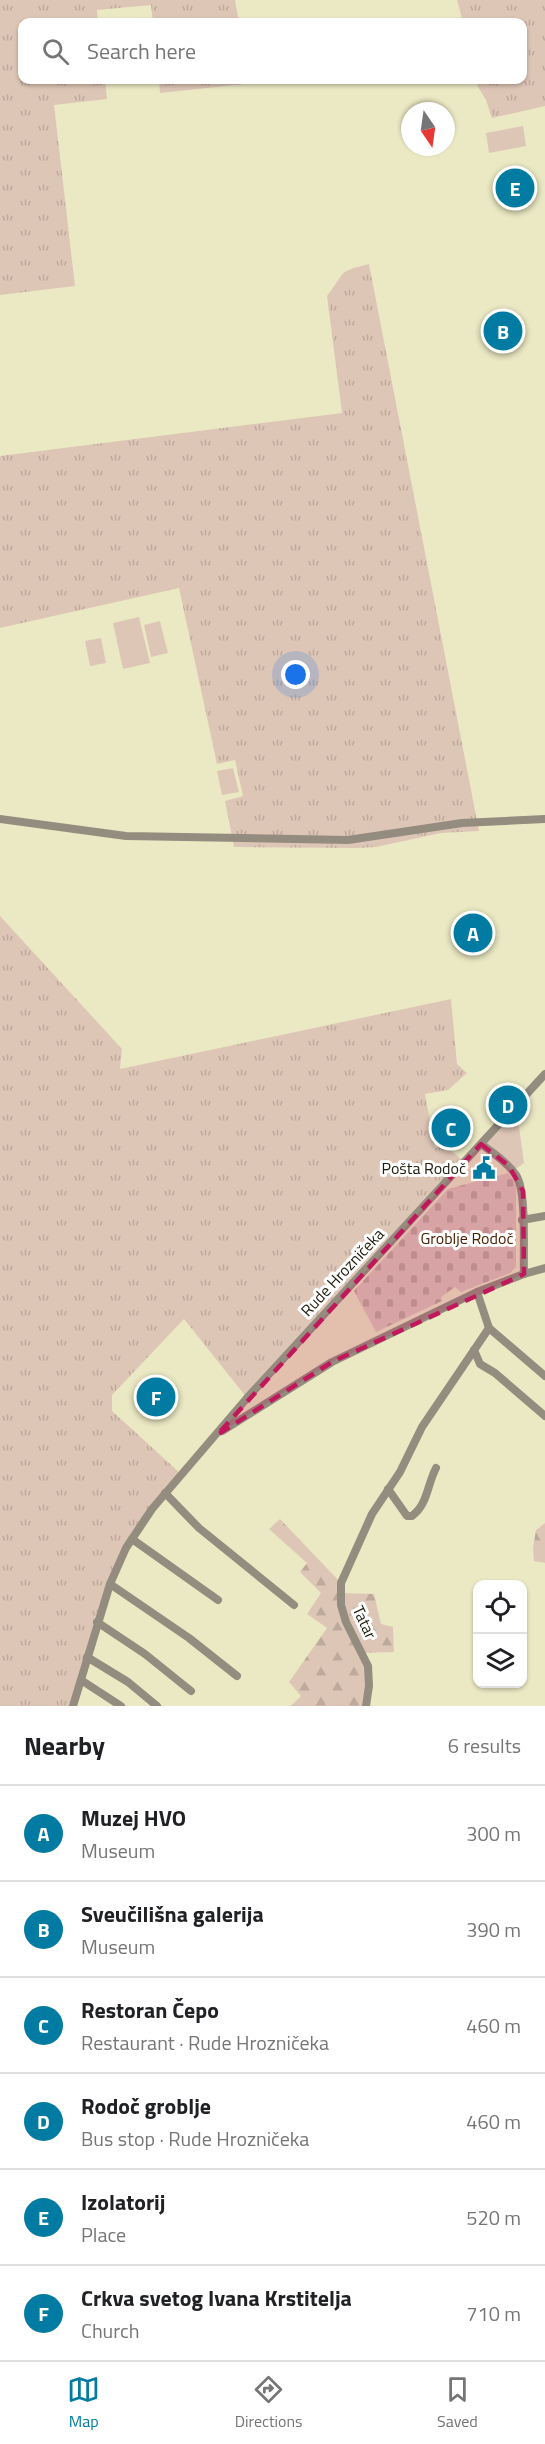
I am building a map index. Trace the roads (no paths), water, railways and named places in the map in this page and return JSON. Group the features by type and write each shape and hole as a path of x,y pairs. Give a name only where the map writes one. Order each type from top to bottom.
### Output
{"street":[{"path":"0,819 126,836 348,840 462,823 545,819"},
{"name":"Rude Hrozničeka","path":"74,1706 110,1584 132,1539 165,1493 274,1368 545,1074"},
{"path":"481,1144 509,1166 518,1178 523,1191 524,1274"},
{"path":"522,1220 545,1216"},
{"path":"217,1435 332,1362 477,1293 545,1268"},
{"path":"477,1293 489,1328 545,1376"},
{"name":"Tatar","path":"366,1706 369,1686 368,1666 346,1622 341,1605 341,1583 372,1514 400,1472 422,1428 489,1328"},
{"path":"474,1350 480,1364 495,1373 545,1416"},
{"path":"388,1490 404,1512 412,1516 428,1494 430,1479 436,1468"},
{"path":"165,1493 199,1528 294,1605"},
{"path":"132,1539 218,1600"},
{"path":"110,1584 189,1638 237,1676"},
{"path":"97,1622 145,1654 191,1691"},
{"path":"87,1657 128,1682 157,1706"},
{"path":"81,1680 121,1706"}],"place":[{"name":"Izolatorij","path":"515,188"},
{"name":"Sveučilišna galerija","path":"503,331"},
{"name":"Muzej HVO","path":"473,933"},
{"name":"Rodoč groblje","path":"508,1105"},
{"name":"Restoran Čepo","path":"451,1128"},
{"name":"Pošta Rodoč","path":"484,1168"},
{"name":"Crkva svetog Ivana Krstitelja","path":"156,1397"}],"park label":[{"name":"Groblje Rodoč","path":"467,1238"}]}
